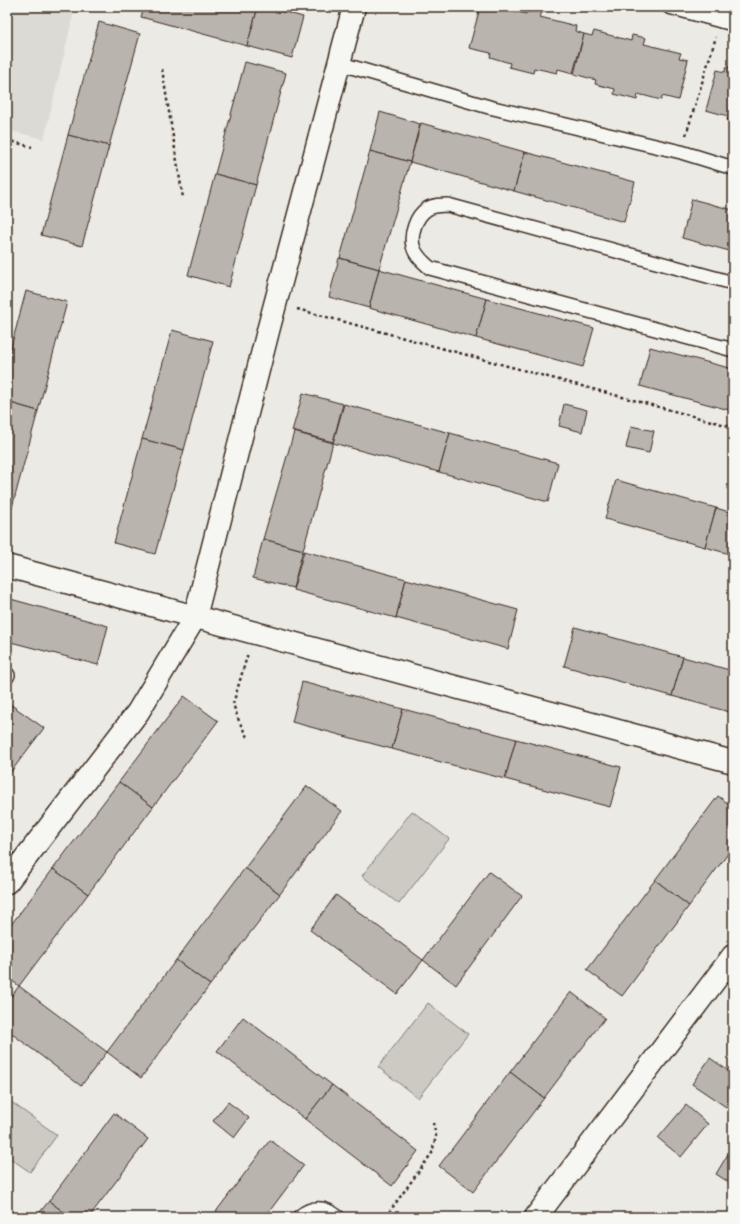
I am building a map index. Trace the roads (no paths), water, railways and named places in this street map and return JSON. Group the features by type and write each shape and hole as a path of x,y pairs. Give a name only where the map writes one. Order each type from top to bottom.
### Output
{"street":[{"path":"7,882 138,712 195,617 275,304 354,7"},
{"path":"7,566 733,762"},
{"path":"536,1217 733,956"}],"lane":[{"path":"669,7 727,23 725,7"},
{"path":"338,63 489,107 681,152 733,168"},
{"path":"733,283 448,204 438,205 427,209 419,217 412,235 413,247 420,259 430,268 733,350"},
{"path":"299,1217 314,1208 324,1209 338,1217"}]}
